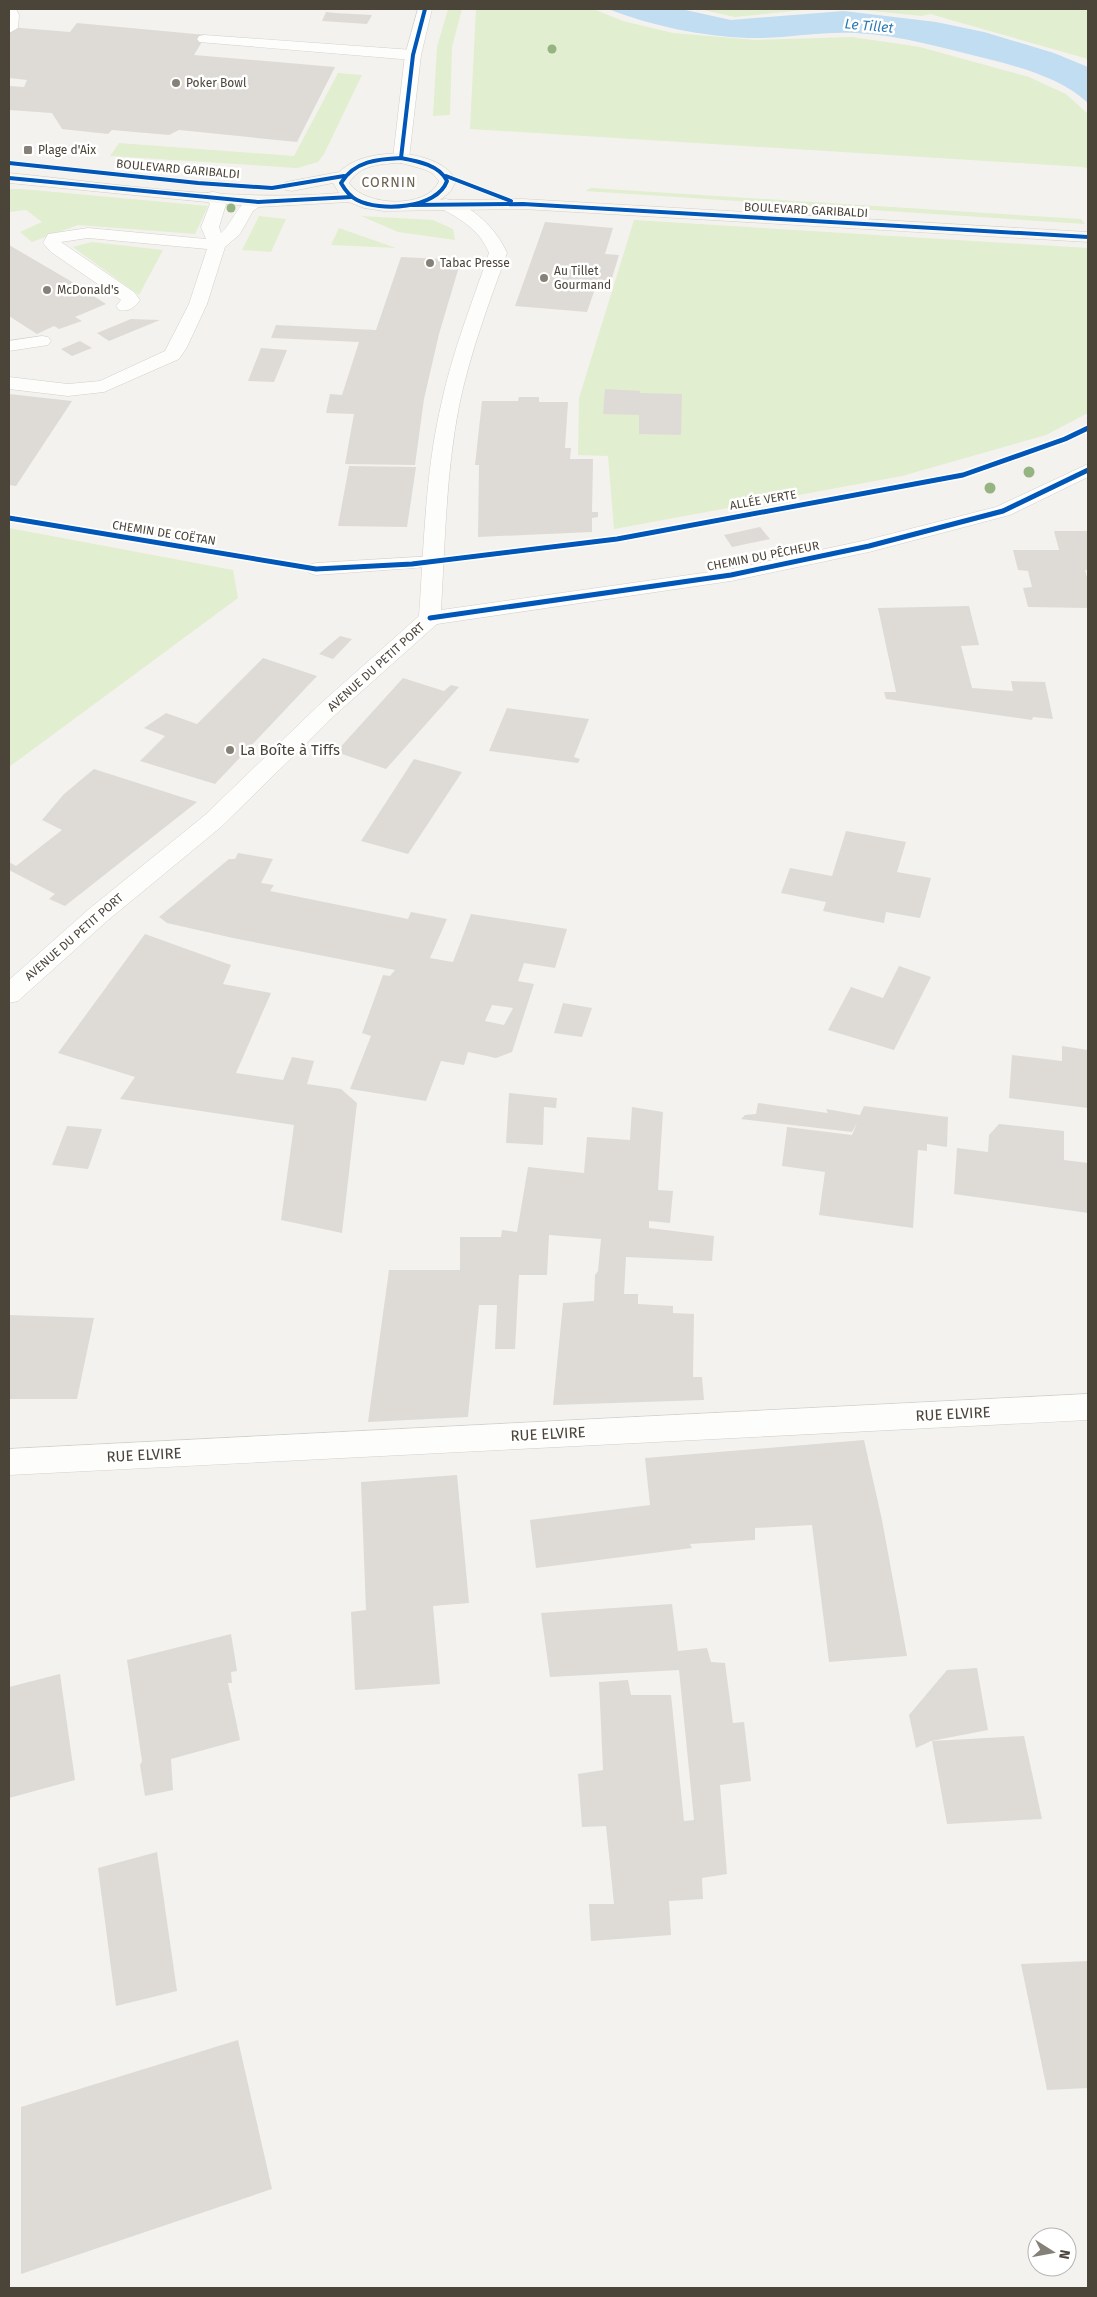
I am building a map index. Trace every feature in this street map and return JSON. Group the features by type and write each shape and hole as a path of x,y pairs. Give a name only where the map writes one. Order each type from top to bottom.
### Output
{"main road":[{"name":"BOULEVARD GARIBALDI","path":"9,163 265,188 298,186 344,176 350,170 367,163 401,158 430,164 446,176 479,190 523,204"},
{"path":"344,176 341,184 344,191 351,197"},
{"path":"412,205 430,198 443,190 446,176"},
{"path":"9,178 258,202 304,202 351,197"},
{"name":"BOULEVARD GARIBALDI","path":"351,197 379,206 523,204 1088,238"}],"street":[{"path":"9,9 12,15 11,28"},
{"path":"401,158 413,55 426,9"},
{"path":"204,39 413,55"},
{"path":"213,197 218,204 210,227 217,245"},
{"path":"9,383 68,390 104,386 172,354 181,341 198,304 217,245 234,230 247,208 258,202"},
{"name":"AVENUE DU PETIT PORT","path":"9,994 98,915 213,822 327,710 430,618 440,464 450,405 464,350 498,253 494,240 468,215 446,204"},
{"path":"125,306 131,300 128,296 57,248 52,242 54,238 62,235 88,234 217,245"},
{"path":"9,346 42,341"},
{"name":"CHEMIN DU PÊCHEUR","path":"430,618 731,575 868,546 1003,511 1088,470"},
{"path":"316,569 434,562"},
{"name":"RUE ELVIRE","path":"9,1462 1088,1407"}],"green space":[{"path":"448,9 462,9 452,47 450,115 433,116 437,47"},
{"path":"476,9 593,9 623,21 673,33 756,40 852,37 920,47 1029,77 1066,94 1088,114 1088,169 1083,167 470,129"},
{"path":"699,9 813,9 735,17"},
{"path":"853,9 1088,9 1088,59 930,14 922,16"},
{"path":"338,73 362,75 324,154 318,162 297,168 110,156 119,143 294,156"},
{"path":"591,188 1081,219 1085,224 585,191"},
{"path":"9,189 208,206 195,234 78,225 32,242 20,232 42,222 26,210 9,212"},
{"path":"259,216 286,219 271,252 242,250"},
{"path":"361,216 433,220 453,229 455,240 398,232"},
{"path":"634,220 1088,248 1088,413 1046,435 902,476 614,529 608,456 578,455 579,398"},
{"path":"339,228 396,248 331,245"},
{"path":"92,242 163,250 139,295 73,247"},
{"path":"9,528 233,570 238,598 9,767"}],"water":[{"name":"Le Tillet","path":"608,9 681,9 731,20 844,11 936,22 984,32 1054,53 1088,67 1088,103 1056,81 1030,71 941,47 907,40 855,33 761,38 730,37 676,29"}],"building":[{"path":"326,12 372,15 367,24 322,21"},
{"name":"Poker Bowl","path":"77,23 206,35 194,55 335,67 297,142 179,130 169,135 112,130 108,134 62,129 52,113 9,110 9,86 24,87 27,80 9,78 9,27 70,32"},
{"path":"545,222 613,228 605,254 619,255 611,281 598,280 587,312 515,306"},
{"name":"McDonald's","path":"9,245 86,290 84,290 106,304 75,317 82,321 59,329 54,326 37,334 9,316"},
{"path":"401,257 461,260 439,334 424,399 415,465 345,464 354,414 326,413 330,394 342,395 359,342 271,338 276,325 376,330"},
{"path":"131,319 160,320 109,341 97,333"},
{"path":"80,341 92,348 72,356 61,349"},
{"path":"261,348 287,350 274,382 248,381"},
{"path":"605,389 640,391 640,393 682,394 681,435 639,434 639,415 603,414"},
{"path":"9,394 72,401 16,486 9,485"},
{"path":"519,397 539,397 539,402 568,402 565,448 571,448 570,459 593,459 592,512 598,512 598,517 592,518 592,532 478,537 479,465 475,465 482,401 518,401"},
{"path":"349,466 416,467 407,527 338,526"},
{"path":"760,527 770,539 732,547 724,535"},
{"path":"1054,531 1088,531 1088,570 1085,570 1088,581 1088,608 1028,607 1023,588 1032,587 1028,571 1018,570 1013,550 1059,550"},
{"path":"969,606 979,645 961,646 972,688 1013,691 1011,681 1045,682 1053,719 1033,717 1032,720 886,699 884,692 896,692 878,608"},
{"path":"340,636 352,639 333,659 319,654"},
{"path":"263,658 317,676 215,784 140,761 165,736 144,728 166,713 197,724"},
{"path":"403,678 444,691 451,685 459,687 386,769 336,752"},
{"path":"507,708 589,719 574,757 580,759 578,763 489,751"},
{"path":"414,759 462,772 408,854 361,841"},
{"path":"94,769 197,802 65,906 49,899 55,894 9,870 9,862 16,866 62,830 42,820 64,794"},
{"path":"846,831 906,842 897,872 931,878 920,918 886,912 884,923 823,911 826,902 781,893 790,868 832,876"},
{"path":"238,853 273,859 261,883 274,885 270,891 408,919 411,912 447,919 430,958 453,962 471,914 567,929 555,968 524,963 518,981 534,984 512,1052 496,1058 468,1052 464,1065 441,1061 426,1101 350,1089 371,1036 362,1033 383,975 390,976 395,970 233,938 167,923 159,917 229,859 235,859","holes":["492,1005 513,1008 504,1025 485,1021"]},
{"path":"145,934 231,965 223,984 271,993 236,1073 283,1080 292,1057 314,1061 307,1084 341,1089 357,1103 342,1233 281,1220 294,1125 120,1099 135,1077 58,1053"},
{"path":"899,966 931,977 894,1050 828,1030 851,987 883,998"},
{"path":"563,1003 592,1008 582,1037 554,1033"},
{"path":"1062,1046 1088,1050 1088,1108 1009,1098 1012,1055 1062,1061"},
{"path":"509,1093 557,1098 556,1108 544,1107 543,1145 506,1143"},
{"path":"758,1103 828,1113 826,1109 860,1115 864,1106 948,1117 947,1147 927,1144 927,1151 918,1150 913,1228 819,1215 825,1172 782,1166 787,1127 852,1135 857,1123 852,1132 741,1119 745,1115 756,1114"},
{"path":"632,1107 663,1112 658,1190 673,1191 670,1223 649,1221 649,1228 714,1236 712,1261 626,1257 624,1294 638,1294 638,1304 673,1306 673,1313 694,1314 693,1377 702,1377 704,1400 553,1405 563,1303 594,1301 595,1275 598,1271 601,1239 549,1235 547,1275 519,1275 515,1349 495,1349 497,1305 479,1305 468,1417 368,1422 389,1270 460,1270 460,1237 501,1237 502,1230 517,1232 528,1167 584,1173 587,1137 630,1140"},
{"path":"999,1124 1064,1131 1064,1160 1088,1163 1088,1213 954,1194 957,1148 988,1152 989,1135"},
{"path":"67,1126 102,1129 88,1169 52,1165"},
{"path":"9,1315 94,1318 77,1399 9,1399"},
{"path":"864,1440 882,1520 907,1656 829,1662 812,1525 755,1528 755,1540 690,1544 692,1548 536,1568 530,1520 650,1505 645,1458"},
{"path":"457,1475 469,1603 433,1606 440,1684 355,1690 351,1612 366,1610 361,1482"},
{"path":"672,1604 678,1651 707,1648 711,1662 725,1663 733,1723 744,1722 751,1781 720,1785 727,1874 702,1878 703,1899 669,1901 671,1935 591,1941 589,1904 614,1904 606,1826 582,1827 578,1774 603,1770 599,1682 628,1680 631,1695 671,1695 684,1821 694,1820 679,1670 550,1677 541,1613"},
{"path":"231,1634 237,1671 231,1672 232,1683 228,1683 240,1740 171,1759 173,1790 145,1796 140,1765 142,1761 127,1660"},
{"path":"977,1668 988,1730 931,1741 916,1748 909,1715 947,1670"},
{"path":"60,1674 75,1780 9,1798 9,1687"},
{"path":"1024,1736 1042,1819 947,1824 932,1741"},
{"path":"157,1852 177,1991 116,2006 98,1868"},
{"path":"1088,1961 1088,2088 1047,2090 1021,1964"},
{"path":"238,2040 272,2189 21,2274 21,2107"}],"cycle path":[{"path":"401,158 413,55 425,9"},
{"path":"401,158 429,165 438,170 445,175 447,181 445,188 425,201 398,206 384,206 357,200 347,193 341,183 345,175 358,165 375,160 401,158"},
{"path":"9,163 198,183 272,188 344,176"},
{"path":"446,176 511,201"},
{"path":"9,178 258,202 351,197"},
{"path":"412,205 523,204 1088,237"},
{"name":"ALLÉE VERTE","path":"9,518 316,569 412,564 617,539 963,475 1065,439 1088,428"},
{"path":"430,618 731,575 869,546 1003,511 1088,470"}],"place":[{"name":"Poker Bowl","path":"176,83"},
{"name":"Plage d'Aix","path":"28,150"},
{"name":"Tabac Presse","path":"430,263"},
{"name":"Au Tillet Gourmand","path":"544,278"},
{"name":"McDonald's","path":"47,290"},
{"name":"La Boîte à Tiffs","path":"230,750"}],"district":[{"name":"CORNIN","path":"389,182"}]}
